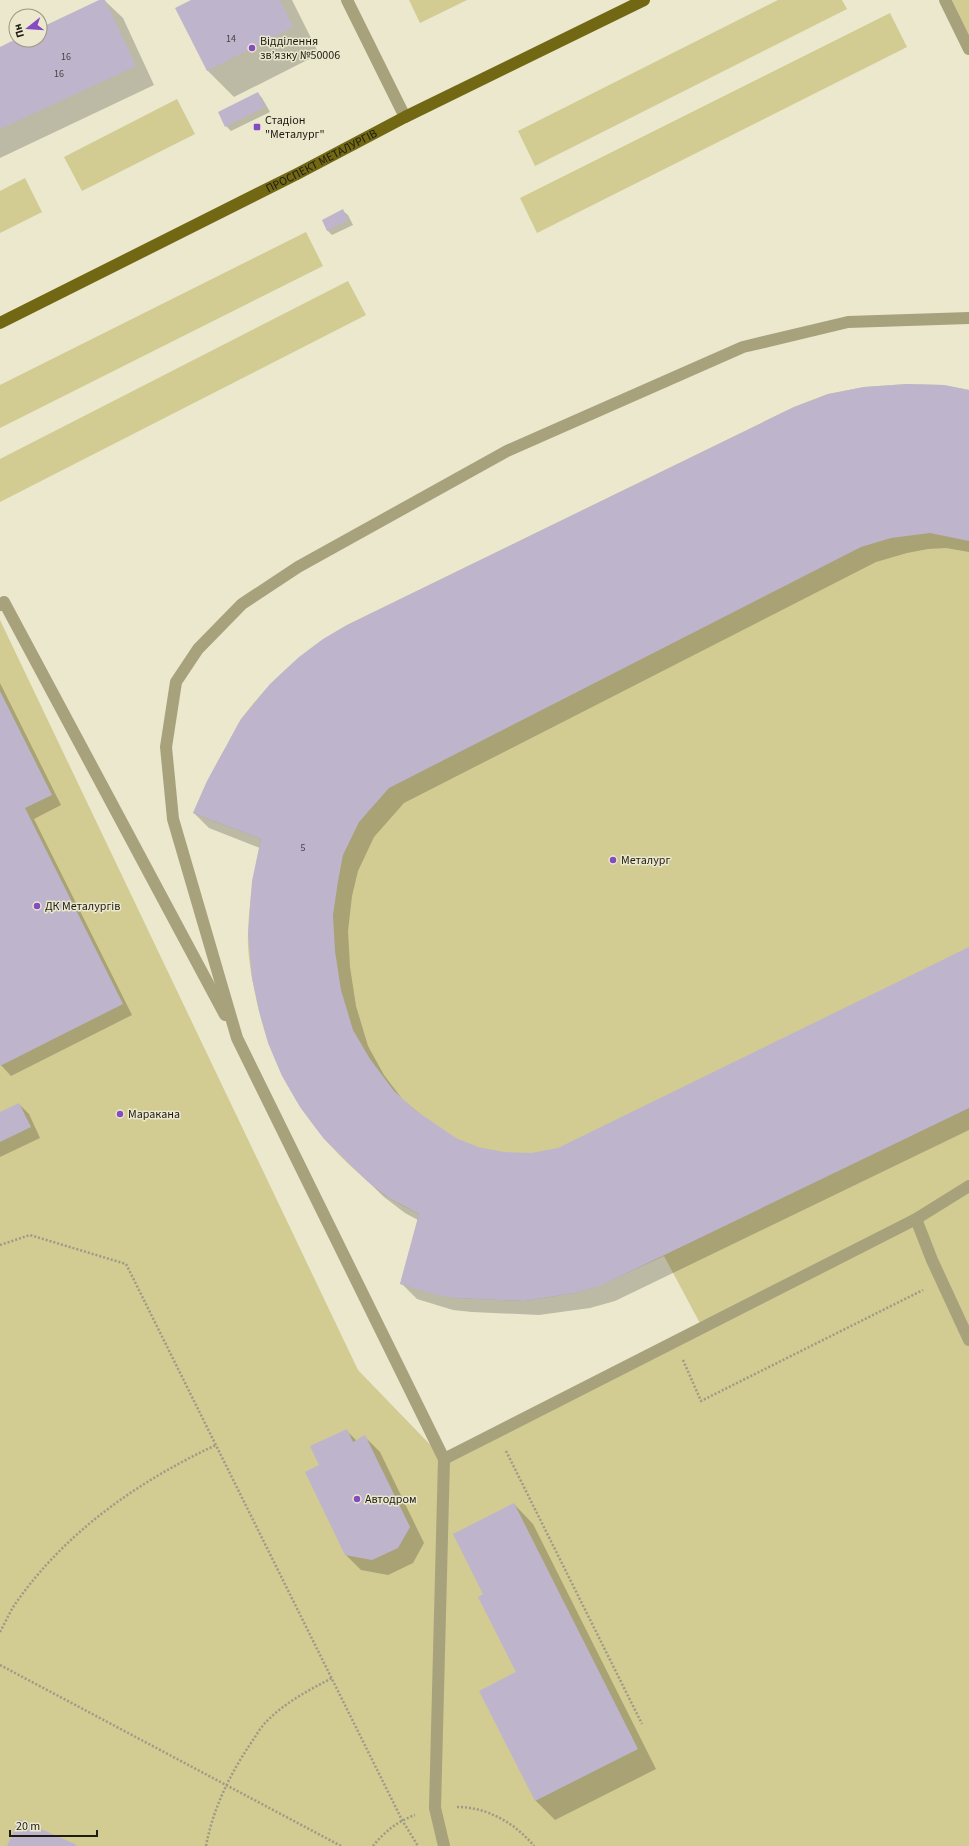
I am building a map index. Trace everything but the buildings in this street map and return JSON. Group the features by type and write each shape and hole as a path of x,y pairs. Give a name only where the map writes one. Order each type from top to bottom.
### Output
{"main road":[{"name":"ПРОСПЕКТ МЕТАЛУРГІВ","path":"0,323 297,174 405,116 644,0"}],"lane":[{"path":"347,0 405,116"},
{"path":"946,0 969,49"},
{"path":"237,1038 173,819 166,747 176,682 198,649 242,604 298,567 507,451 743,347 848,322 969,318"},
{"path":"0,605 4,602 237,1038 444,1459 435,1808 444,1846"},
{"path":"444,1459 916,1219 969,1186"},
{"path":"916,1219 969,1340"}],"path":[{"path":"0,1245 30,1235 126,1264 402,1820 418,1846"},
{"path":"675,1341 700,1400 942,1280"},
{"path":"496,1432 642,1724"},
{"path":"0,1632 17,1601 40,1571 95,1518 153,1478 216,1445"},
{"path":"0,1665 341,1846"},
{"path":"206,1846 210,1828 226,1785 265,1722 292,1701 332,1678"}],"shaded area":[{"path":"409,0 467,0 420,23"},
{"path":"778,0 842,0 847,9 535,166 518,131"},
{"path":"945,0 969,0 969,49"},
{"path":"890,13 907,47 537,233 520,198"},
{"path":"177,99 195,134 82,191 64,157"},
{"path":"25,178 42,212 0,233 0,191"},
{"path":"306,232 323,266 0,428 0,385"},
{"path":"348,281 366,315 0,502 0,459"},
{"path":"907,384 944,385 969,390 969,1846 0,1846 0,620 358,1370 444,1459 702,1327 664,1256 599,1286 574,1293 524,1301 456,1298 400,1284 419,1214 389,1198 377,1189 356,1171 319,1132 290,1090 269,1044 261,1019 251,971 248,940 251,897 261,839 193,813 209,779 242,718 277,678 303,655 332,634 347,625 794,407 828,394 864,387"}],"place":[{"name":"Відділення зв’язку №50006","path":"252,48"},
{"name":"Стадіон \"Металург\"","path":"257,127"},
{"name":"Металург","path":"613,860"},
{"name":"ДК Металургів","path":"37,906"},
{"name":"Маракана","path":"120,1114"},
{"name":"Автодром","path":"357,1499"}]}
